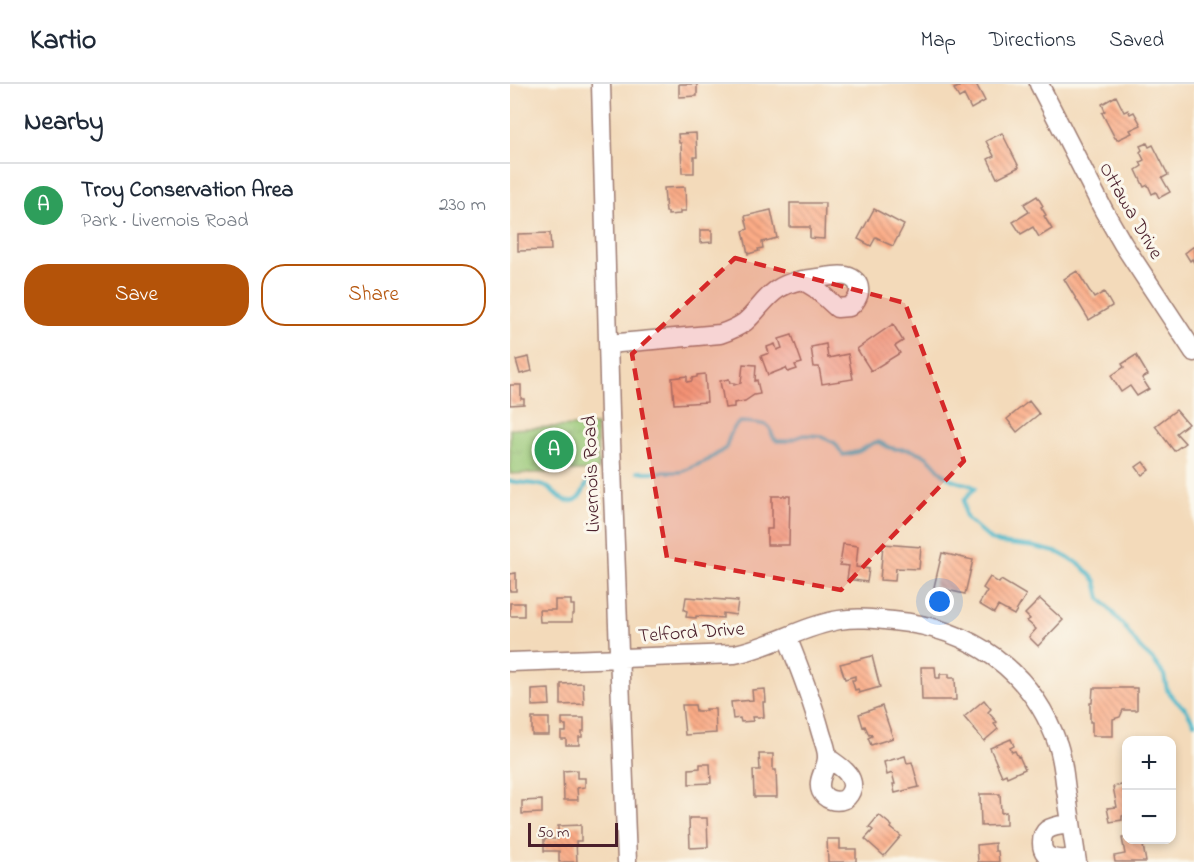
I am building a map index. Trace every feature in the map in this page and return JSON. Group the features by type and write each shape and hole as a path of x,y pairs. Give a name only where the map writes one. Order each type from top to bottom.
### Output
{"street":[{"name":"Livernois Road","path":"601,84 627,862"},
{"name":"Ottawa Drive","path":"1039,84 1123,244 1194,352"},
{"path":"608,344 687,338 728,332 744,322 778,289 802,280"},
{"name":"Telford Drive","path":"510,662 735,654 751,651 819,625 854,618 906,622 933,627 960,637 987,651 1014,673 1037,702 1050,726 1063,763 1076,860 1054,859 1046,854 1041,845 1047,830 1071,824"},
{"path":"787,637 808,689 827,757"}],"highlighted area":[{"path":"735,258 905,303 964,461 841,590 667,558 632,354"}],"green space":[{"path":"596,425 599,470 510,474 510,429"}],"building":[{"path":"679,84 697,84 697,96 679,97"},
{"path":"957,84 976,84 985,101 971,109 964,95 959,98 954,89 959,87"},
{"path":"1116,96 1124,112 1128,110 1130,114 1134,112 1141,125 1130,130 1132,133 1117,140 1102,113 1105,111 1102,104"},
{"path":"696,133 697,157 694,157 694,173 682,173 681,143 679,143 678,134"},
{"path":"1002,133 1019,167 997,178 988,159 994,156 986,141"},
{"path":"1147,143 1149,147 1153,145 1168,175 1162,178 1170,192 1159,198 1156,192 1152,194 1148,185 1144,187 1136,170 1142,166 1140,162 1144,160 1140,146"},
{"path":"685,187 686,211 668,215 664,188"},
{"path":"1037,196 1043,206 1041,207 1046,215 1044,216 1052,229 1039,237 1033,227 1021,234 1013,222 1029,212 1024,204"},
{"path":"790,203 825,203 824,239 810,238 810,227 790,227"},
{"path":"874,209 904,225 893,246 876,237 871,246 858,239"},
{"path":"771,210 777,238 762,242 763,248 748,254 743,231 748,229 745,216"},
{"path":"700,230 712,230 712,242 700,243"},
{"path":"550,233 551,250 518,251 518,234"},
{"path":"1194,246 1194,263 1185,253"},
{"path":"1077,271 1094,298 1104,292 1112,306 1089,320 1064,279"},
{"path":"893,324 903,341 895,346 900,353 871,371 857,349"},
{"path":"792,335 802,363 795,365 797,369 788,372 786,368 768,375 761,356 769,353 767,347 775,344 777,350 782,348 779,339"},
{"path":"826,344 828,358 848,354 853,379 822,384 819,367 814,367 811,347"},
{"path":"1136,355 1148,375 1142,378 1149,389 1137,396 1130,386 1121,392 1111,376 1124,367 1122,364"},
{"path":"529,357 532,371 520,374 516,360"},
{"path":"743,364 756,365 755,381 757,380 760,394 734,403 734,407 725,408 720,381 729,379 734,385 741,383"},
{"path":"705,374 707,402 674,404 672,378 687,376 687,382 692,381 692,378 697,375"},
{"path":"510,385 521,385 521,399 524,399 524,404 510,405"},
{"path":"1029,401 1039,414 1017,432 1007,419"},
{"path":"1176,410 1188,424 1176,433 1185,443 1174,451 1155,426"},
{"path":"1143,462 1149,470 1142,475 1136,467"},
{"path":"772,496 790,496 789,545 767,545 767,529 772,529"},
{"path":"843,544 858,546 856,567 869,569 867,582 847,579 849,566 840,565"},
{"path":"883,544 921,547 919,569 896,568 895,581 880,580"},
{"path":"942,553 973,560 965,594 934,587"},
{"path":"516,573 516,591 510,591 510,574"},
{"path":"990,577 999,583 1001,580 1026,595 1014,615 998,606 994,613 979,604 987,591 983,588"},
{"path":"686,597 738,601 736,615 723,613 723,618 686,617 687,611 684,610"},
{"path":"1040,599 1063,620 1038,646 1029,637 1036,629 1027,621 1030,619 1025,614"},
{"path":"555,600 571,600 571,605 574,605 572,622 540,622 539,610 555,610"},
{"path":"510,603 524,603 524,616 510,616"},
{"path":"872,656 880,687 859,693 858,689 855,690 852,680 855,680 855,676 845,679 840,664"},
{"path":"921,667 935,667 936,678 940,678 940,674 949,674 949,678 955,678 956,700 922,700"},
{"path":"583,683 584,704 561,705 561,684"},
{"path":"1093,688 1137,688 1137,710 1123,710 1120,717 1113,719 1113,736 1092,736 1090,703 1092,703"},
{"path":"549,689 550,705 532,706 532,690"},
{"path":"765,689 764,717 752,717 753,721 741,722 740,718 733,719 731,702 753,700 752,690"},
{"path":"984,700 991,709 988,712 997,722 994,724 998,729 984,741 964,717"},
{"path":"682,705 695,705 696,711 715,709 716,733 685,735"},
{"path":"882,706 893,738 871,745 868,738 872,736 869,735 865,726 863,727 859,714"},
{"path":"532,718 549,718 549,735 532,735"},
{"path":"562,718 584,718 584,731 582,731 582,737 579,737 579,745 566,745 566,739 561,739 561,732 566,732 566,725 562,725"},
{"path":"1011,739 1014,746 1010,748 1019,756 1025,769 1007,777 1006,774 1002,776 990,748"},
{"path":"759,754 773,754 777,797 754,797 753,770 760,770"},
{"path":"905,756 907,763 912,762 919,787 895,793 892,773 887,775 884,762"},
{"path":"700,764 710,764 711,783 689,784 689,769 700,768"},
{"path":"577,770 577,778 585,778 585,787 577,788 578,800 564,800 563,771"},
{"path":"1122,785 1122,820 1110,822 1107,808 1117,807 1113,787"},
{"path":"980,794 1000,794 1001,813 1006,812 1006,825 981,826"},
{"path":"542,800 542,813 522,814 522,801"},
{"path":"879,815 901,836 884,856 865,839 873,830 869,827"},
{"path":"689,818 707,818 708,847 690,848"},
{"path":"581,825 581,841 576,841 577,862 559,862 559,851 544,851 544,839 558,839 558,826"},
{"path":"827,839 840,839 840,849 856,849 856,862 828,862"},
{"path":"995,843 999,862 978,862 977,845"},
{"path":"1123,844 1143,844 1146,862 1115,862 1114,856 1125,854"}],"waterway":[{"path":"638,472 681,472 708,460 726,448 732,430 740,422 768,426 777,441 787,441 804,435 820,436 835,443 843,455 857,452 878,442 891,448 920,453 950,479 975,488 964,500 965,514 967,519 991,540 1059,553 1081,565 1096,581 1100,598 1140,648 1153,660 1164,675 1167,690 1185,708 1194,723"},
{"path":"510,481 544,486 560,498 572,501 579,498 592,478"}],"place":[{"name":"Troy Conservation Area","path":"554,450"}]}
